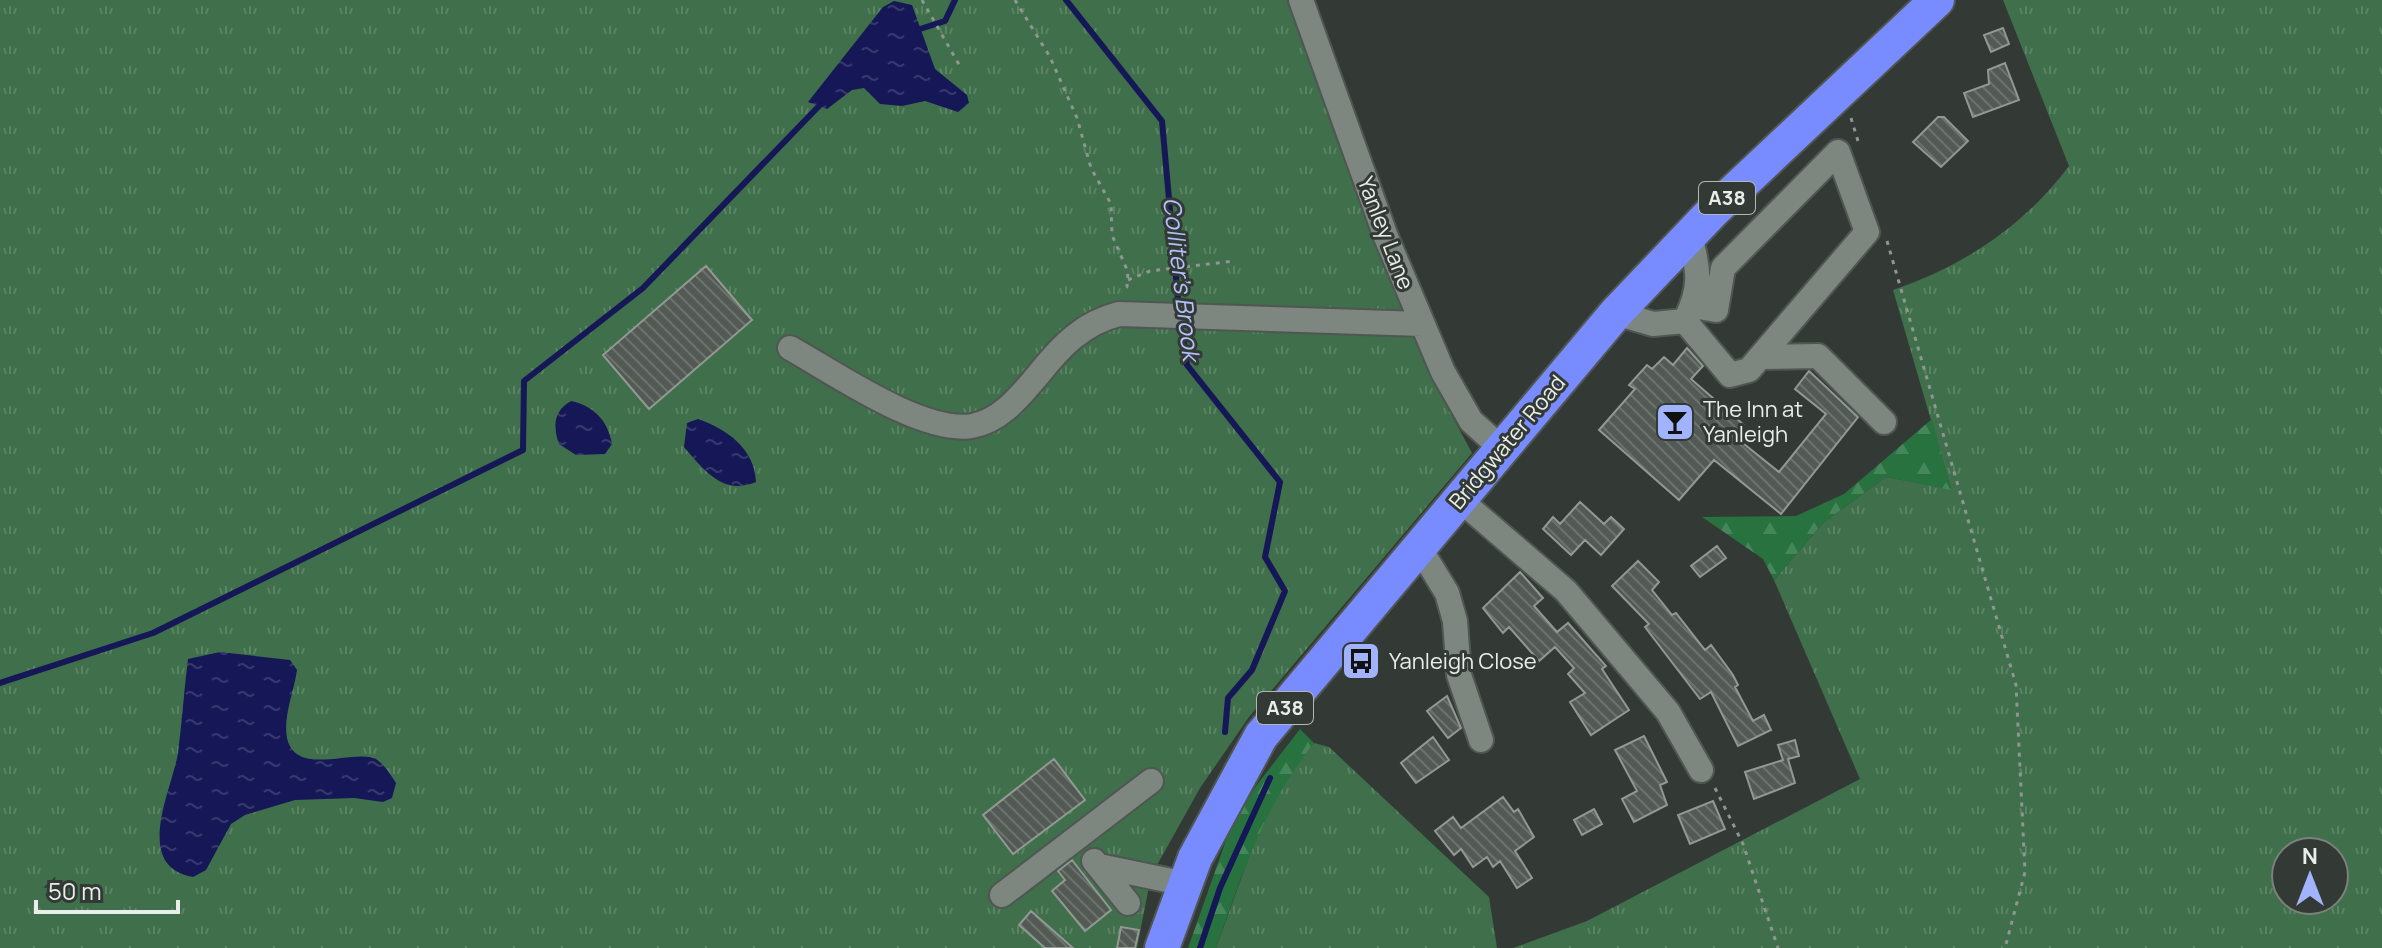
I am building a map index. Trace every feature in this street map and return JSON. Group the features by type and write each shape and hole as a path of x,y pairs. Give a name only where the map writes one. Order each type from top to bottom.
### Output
{"highway":[{"name":"Bridgwater Road","path":"1162,948 1195,858 1261,736 1616,313 1690,235 1937,0"}],"street":[{"name":"Yanley Lane","path":"1301,0 1386,237 1422,324 1471,421 1501,448"},
{"path":"1616,313 1653,324 1689,314 1716,310 1723,268 1838,152 1867,232 1749,370 1730,375 1689,314"},
{"path":"1689,314 1698,297 1698,268 1690,235"},
{"path":"790,348 923,421 972,426 1018,399 1054,355 1097,319 1119,314 1422,324"},
{"path":"1760,357 1818,356 1884,422"},
{"path":"1459,499 1566,591 1668,712 1701,770"},
{"path":"1419,547 1447,593 1455,621 1459,675 1481,740"},
{"path":"1002,895 1078,840 1151,781"},
{"path":"1078,840 1128,903"},
{"path":"1099,866 1186,884"}],"path":[{"path":"922,0 961,68"},
{"path":"1015,0 1050,57 1077,118 1091,168 1111,204 1112,235 1128,272 1127,287 1118,295"},
{"path":"1843,88 1860,149"},
{"path":"1887,241 2016,685 2025,872 2005,948"},
{"path":"1128,280 1162,269 1234,261"},
{"path":"1701,770 1713,784 1743,844 1778,948"}],"green space":[{"path":"0,0 1292,0 1400,303 1429,373 1472,453 1249,717 1200,788 1151,876 1137,948 0,948"},
{"path":"2003,0 2382,0 2382,948 1513,948 1587,921 1860,779 1774,580 1823,523 1886,477 1951,489 1893,290 1968,256 2013,225 2069,166"},
{"path":"1932,419 1951,490 1886,477 1823,523 1774,580 1763,559 1702,517 1796,516 1844,494"},
{"path":"1300,729 1314,743 1281,792 1256,841 1216,948 1188,948 1230,829 1256,786"},
{"path":"1314,743 1329,747 1489,897 1497,948 1216,948 1255,840 1283,782"}],"water":[{"path":"894,1 912,5 935,69 967,95 969,103 958,112 925,101 902,106 880,104 864,88 852,90 827,109 808,102 883,7"},
{"path":"571,401 587,407 603,422 612,444 605,454 576,455 559,444 556,420"},
{"path":"698,419 719,428 738,442 751,460 756,482 734,486 724,483 699,464 684,447 687,423"},
{"path":"220,652 290,660 297,670 286,721 287,738 293,750 302,757 313,759 376,759 396,783 392,798 383,802 354,798 295,800 245,815 231,824 206,870 193,877 175,870 164,858 160,825 178,753 188,659"}],"building":[{"path":"2003,28 2009,44 1991,52 1984,35"},
{"path":"2005,63 2019,100 1973,117 1964,93 1989,84 1988,70"},
{"path":"1938,117 1944,117 1968,141 1941,167 1913,142"},
{"path":"706,266 752,320 649,409 603,355"},
{"path":"1687,348 1703,366 1691,379 1744,425 1734,436 1779,472 1826,414 1795,389 1809,371 1858,417 1781,514 1714,460 1679,500 1599,430 1635,389 1629,385 1647,365 1652,369 1664,357 1673,365"},
{"path":"1580,502 1604,524 1611,517 1624,529 1601,555 1585,540 1571,555 1543,529 1553,517 1560,524"},
{"path":"1717,546 1726,558 1700,577 1691,566"},
{"path":"1638,561 1659,582 1652,590 1672,615 1676,613 1705,650 1711,645 1733,675 1738,685 1735,687 1753,721 1764,715 1771,730 1738,746 1711,692 1700,699 1645,627 1649,624 1612,586"},
{"path":"1520,572 1543,598 1534,606 1557,632 1568,623 1606,666 1602,669 1629,710 1591,735 1570,702 1585,693 1568,674 1574,668 1555,647 1539,661 1509,627 1503,633 1483,608"},
{"path":"1447,696 1461,728 1448,738 1427,711"},
{"path":"1644,736 1667,782 1660,785 1667,805 1634,822 1622,799 1637,791 1615,750"},
{"path":"1433,737 1449,760 1416,783 1401,763"},
{"path":"1795,740 1799,756 1788,759 1795,783 1754,799 1745,772 1783,760 1778,745"},
{"path":"1054,759 1085,800 1013,854 983,815"},
{"path":"1503,797 1514,812 1518,809 1534,837 1515,851 1532,878 1517,888 1500,861 1493,867 1487,857 1473,867 1461,849 1454,855 1435,831 1453,817 1461,828"},
{"path":"1713,801 1725,829 1690,844 1678,815"},
{"path":"1594,809 1602,824 1582,835 1574,820"},
{"path":"1072,860 1111,910 1085,931 1052,891 1065,880 1058,871"},
{"path":"1031,911 1073,948 1045,948 1019,925"},
{"path":"1121,927 1139,930 1135,948 1117,948"}],"waterway":[{"path":"920,29 945,21 955,0"},
{"name":"Colliter's Brook","path":"1066,0 1162,121 1179,310"},
{"path":"0,683 153,633 523,450 524,381 643,288 819,106"},
{"name":"Colliter's Brook","path":"1181,321 1187,365 1280,482 1265,557 1285,591 1252,670 1228,698 1225,732"},
{"name":"Colliter's Brook","path":"1200,948 1220,888 1270,778"}],"place":[{"name":"The Inn at Yanleigh","path":"1675,422"},
{"name":"Yanleigh Close","path":"1361,661"}]}
